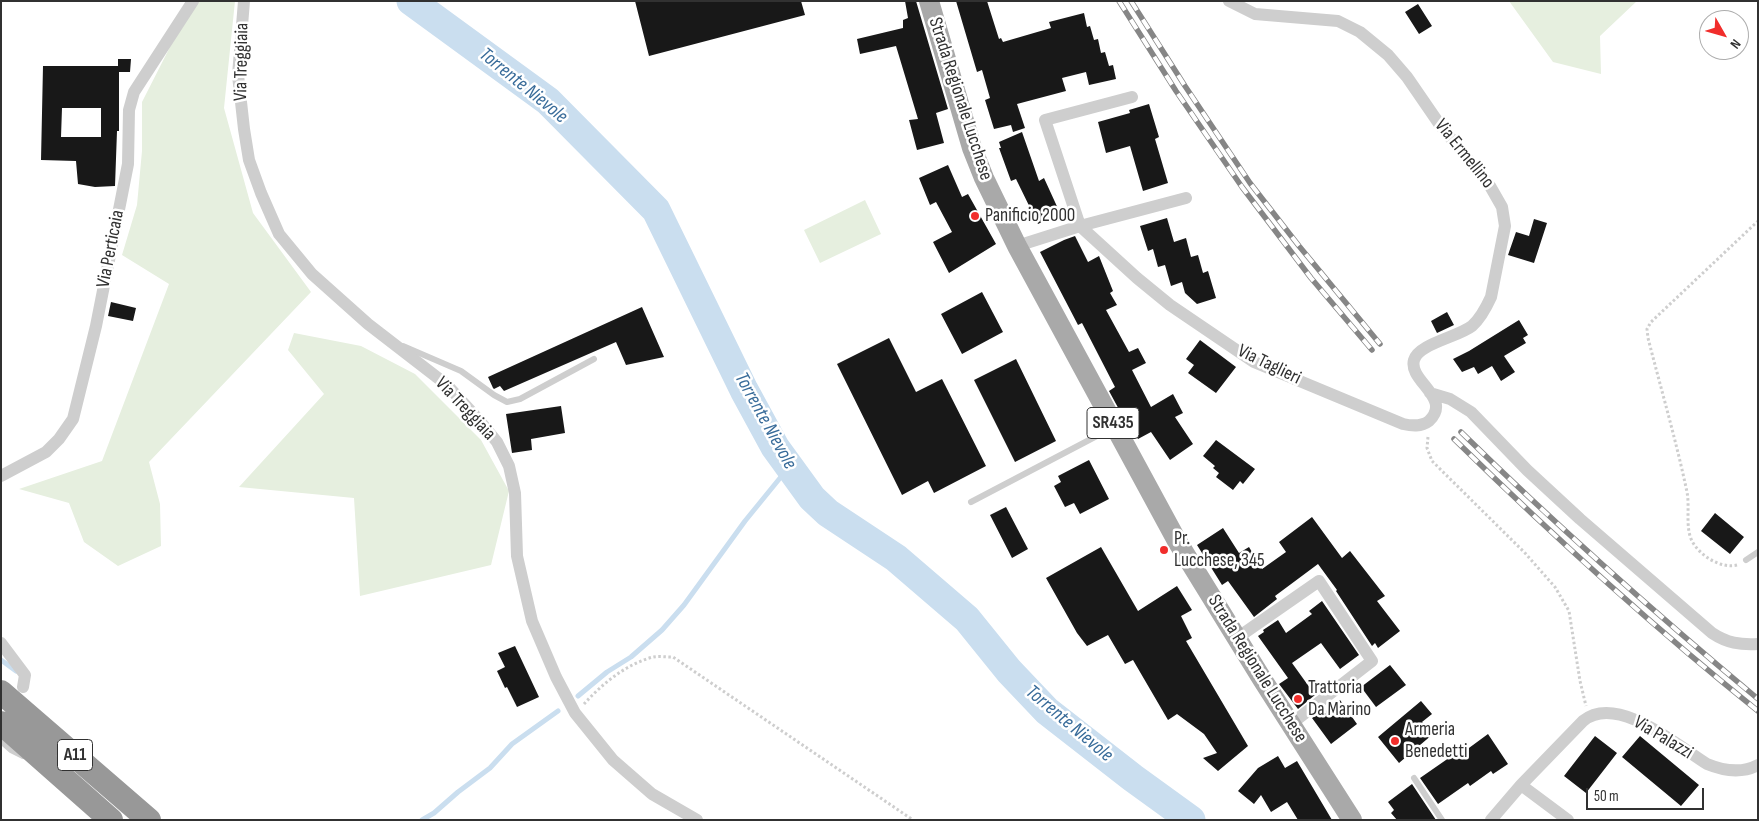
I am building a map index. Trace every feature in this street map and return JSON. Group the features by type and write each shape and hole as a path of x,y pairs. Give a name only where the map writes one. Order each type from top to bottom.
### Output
{"highway":[{"name":"A11","path":"12,689 149,820"},
{"name":"A11","path":"1,723 111,820"}],"main road":[{"name":"Strada Regionale Lucchese","path":"929,1 972,148 984,178 1017,246 1178,541 1352,820"}],"street":[{"name":"Via Perticaia","path":"1,476 46,452 59,439 73,419 96,326 128,164 129,110 134,92 193,1"},
{"name":"Via Treggiaia","path":"244,1 238,75 244,129 249,160 279,234 312,274 368,324 447,385 480,420 496,442 509,466 514,493 518,556 532,621 556,677 575,713 613,760 652,794 697,820"},
{"name":"Via Ermellino","path":"1229,1 1255,14 1338,21 1360,32 1388,55 1435,118 1498,196 1505,215 1505,226 1491,297 1479,318 1465,331 1422,350 1414,359 1415,370 1430,393"},
{"path":"1080,226 1045,120 1132,97"},
{"path":"1017,246 1080,226 1186,198"},
{"name":"Via Taglieri","path":"1080,226 1170,306 1254,362 1403,424 1411,426 1424,424"},
{"path":"1424,424 1436,409 1436,400 1430,393"},
{"path":"1430,393 1450,399 1470,412 1580,519 1712,633 1728,642 1736,644 1758,644"},
{"path":"1237,638 1319,581 1372,661 1291,724"},
{"path":"1,643 25,675 12,689"},
{"name":"Via Palazzi","path":"1491,820 1521,785 1583,721 1591,715 1602,712 1626,716 1647,726 1714,767 1736,772 1751,769 1758,765"},
{"path":"1521,785 1568,820"}],"lane":[{"path":"390,341 418,351 461,371 507,402 520,399 594,359"},
{"path":"970,502 1115,426"},
{"path":"1746,560 1758,552"},
{"path":"1,741 18,753 46,764"},
{"path":"1414,778 1442,820"}],"path":[{"path":"1746,560 1735,566 1726,566 1703,554 1692,540 1688,494 1648,338 1648,329 1651,322 1758,220"},
{"path":"1424,424 1428,438 1427,448 1432,461 1525,553 1555,587 1569,611 1580,681 1587,705 1583,721"},
{"path":"575,713 599,687 630,667 654,657 673,657 913,820"}],"green space":[{"path":"199,1 235,1 224,108 253,213 311,292 149,462 160,504 161,546 118,566 84,542 69,503 19,489 102,461 169,284 122,255 137,205 142,151 142,102 171,45"},
{"path":"1509,1 1637,1 1600,36 1601,74 1553,62"},
{"path":"865,200 881,234 820,263 804,230"},
{"path":"294,333 361,346 415,374 481,440 509,491 491,565 360,596 354,498 239,487 324,394 288,350"}],"building":[{"path":"635,1 801,1 805,15 649,56"},
{"path":"905,1 916,1 948,109 936,113 944,143 917,150 909,120 918,119 896,46 860,54 857,39 903,28 903,20 908,18"},
{"path":"956,1 987,1 999,39 1001,38 1003,42 1051,28 1049,22 1084,13 1087,27 1090,26 1094,40 1098,39 1101,53 1105,52 1109,66 1113,65 1116,79 1089,85 1086,72 1062,78 1066,91 1017,104 1025,128 1013,132 1011,125 994,129 985,100 990,98 982,70 977,72"},
{"path":"1418,4 1432,26 1419,34 1405,12"},
{"path":"118,59 131,59 130,72 119,72 119,131 117,131 115,186 95,187 78,184 76,161 41,160 43,66 118,66","holes":["62,108 101,108 101,137 61,137"]},
{"path":"1149,104 1159,137 1155,139 1168,183 1143,191 1130,146 1106,153 1098,122 1130,113 1129,110"},
{"path":"1022,132 1039,181 1044,178 1060,213 1038,224 1016,179 1011,181 999,148 1001,148 999,142"},
{"path":"948,165 962,197 968,194 996,244 949,273 933,242 952,232 936,202 930,205 919,178"},
{"path":"1167,218 1174,242 1186,238 1191,257 1198,255 1203,273 1208,271 1216,298 1197,304 1185,293 1182,282 1171,286 1165,265 1158,267 1153,249 1148,251 1140,226"},
{"path":"1534,219 1547,223 1534,263 1508,255 1516,232 1529,236"},
{"path":"1075,236 1088,262 1099,256 1113,291 1110,293 1117,305 1106,310 1129,352 1138,348 1146,363 1132,370 1151,407 1173,394 1183,413 1175,417 1193,444 1170,460 1151,432 1138,439 1122,415 1109,391 1115,387 1082,323 1078,325 1040,252"},
{"path":"982,292 1003,332 962,354 941,314"},
{"path":"111,302 136,308 133,321 108,316"},
{"path":"642,307 664,357 626,365 616,342 504,391 500,386 493,388 488,377"},
{"path":"1447,312 1454,325 1437,333 1431,321"},
{"path":"1519,320 1528,335 1523,338 1526,343 1504,356 1515,372 1501,381 1492,366 1478,374 1474,367 1462,372 1453,359"},
{"path":"889,338 916,392 942,379 986,466 934,493 928,481 902,495 837,364"},
{"path":"1200,340 1236,367 1216,393 1188,373 1194,365 1186,359"},
{"path":"1016,359 1056,441 1015,462 974,380"},
{"path":"561,406 565,433 531,439 532,450 512,453 506,414"},
{"path":"1216,440 1255,469 1243,484 1240,481 1233,490 1216,477 1219,473 1213,468 1215,466 1203,456"},
{"path":"1089,460 1109,499 1080,514 1074,503 1065,507 1054,486 1061,482 1058,476"},
{"path":"1006,507 1028,549 1012,558 990,515"},
{"path":"1715,513 1744,537 1730,554 1701,531"},
{"path":"1312,517 1342,558 1350,551 1385,596 1377,601 1400,631 1378,648 1375,643 1372,646 1337,590 1318,564 1275,596 1277,599 1254,617 1228,581 1222,585 1197,545 1223,528 1239,553 1249,547 1262,569 1286,552 1279,542"},
{"path":"1101,547 1138,611 1177,586 1192,610 1181,616 1192,638 1186,641 1248,746 1218,771 1203,758 1217,753 1204,734 1177,714 1168,720 1133,660 1125,664 1108,635 1087,646 1077,633 1046,578"},
{"path":"1322,601 1359,655 1340,669 1321,643 1292,663 1315,695 1298,709 1279,684 1288,678 1258,636 1264,632 1263,630 1278,620 1286,633 1312,614 1309,611"},
{"path":"515,646 539,697 517,707 497,671 505,667 498,653"},
{"path":"1390,665 1406,685 1376,707 1361,687"},
{"path":"1340,700 1357,724 1331,744 1312,718 1324,709 1326,711"},
{"path":"1421,701 1432,714 1422,722 1433,734 1399,763 1378,737"},
{"path":"1488,734 1508,764 1493,774 1491,771 1470,786 1468,783 1438,804 1420,778 1456,753 1458,756"},
{"path":"1595,736 1617,753 1586,793 1564,776"},
{"path":"1640,736 1699,785 1681,806 1622,757"},
{"path":"1278,756 1285,768 1297,761 1332,820 1298,820 1287,802 1271,812 1261,795 1254,804 1238,791 1258,768"},
{"path":"1412,784 1436,820 1397,820 1391,813 1394,810 1388,802"}],"waterway":[{"name":"Torrente Nievole","path":"411,1 548,101 656,210 744,390 775,447 812,498 828,513 896,558 967,619 1009,671 1047,711 1133,778 1191,820"},
{"path":"578,696 607,672 631,657 662,630 684,605 745,521 789,467"},
{"path":"1,660 16,671"},
{"path":"422,820 434,813 490,768 512,744 558,711"}],"railway":[{"path":"1119,1 1176,91 1242,187 1311,278 1372,350"},
{"path":"1131,1 1250,183 1380,344"},
{"path":"1461,432 1607,568 1758,699"},
{"path":"1454,439 1603,579 1679,646 1758,711"}],"place":[{"name":"Panificio 2000","path":"975,216"},
{"name":"Pr. Lucchese, 345","path":"1164,550"},
{"name":"Trattoria Da Marino","path":"1298,699"},
{"name":"Armeria Benedetti","path":"1395,741"}]}
